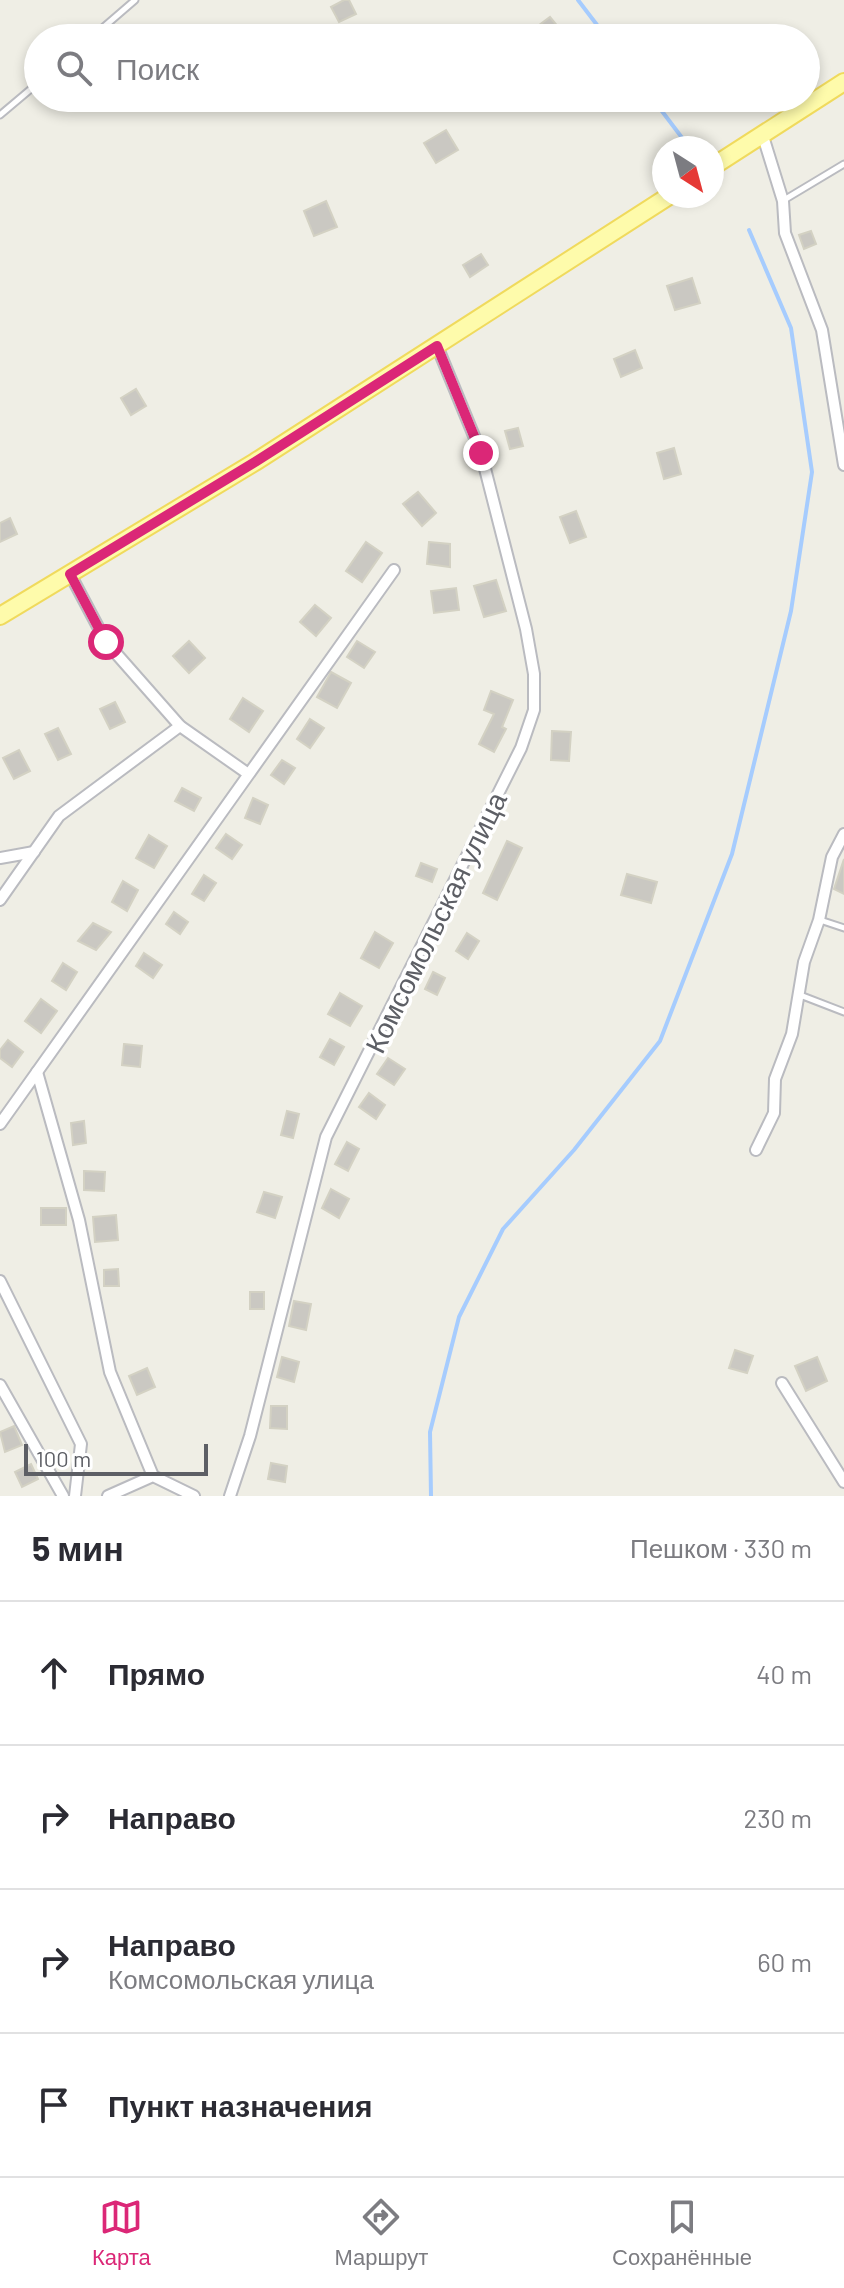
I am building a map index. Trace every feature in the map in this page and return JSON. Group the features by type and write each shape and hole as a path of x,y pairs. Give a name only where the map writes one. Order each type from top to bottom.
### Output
{"main road":[{"path":"820,97 844,82"},
{"path":"724,159 796,112"},
{"path":"0,616 255,462 652,207"}],"street":[{"path":"762,133 783,201 785,233 822,330 844,465"},
{"name":"Комсомольская улица","path":"230,1496 250,1436 326,1137 521,748 534,710 534,674 526,629 481,453 437,346"},
{"path":"0,1124 394,570"},
{"path":"70,574 106,642 180,726 247,773"},
{"path":"0,900 59,816 180,726"},
{"path":"756,1150 774,1113 775,1079 792,1034 804,962 819,920 832,857 844,834"},
{"path":"0,858 34,852"},
{"path":"37,1072 79,1220 110,1372 153,1476 194,1496"},
{"path":"0,1281 81,1444 75,1496"},
{"path":"782,1383 844,1482"},
{"path":"0,1385 63,1496"},
{"path":"108,1496 153,1476"}],"lane":[{"path":"107,24 135,0"},
{"path":"0,115 24,95"},
{"path":"783,201 844,164"},
{"path":"819,920 844,928"},
{"path":"799,994 844,1012"}],"building":[{"path":"349,0 356,14 339,22 331,7"},
{"path":"550,17 556,24 541,24"},
{"path":"446,130 458,150 436,163 424,143"},
{"path":"326,201 337,227 314,236 304,211"},
{"path":"811,231 816,244 804,249 799,235"},
{"path":"481,254 488,265 470,277 463,265"},
{"path":"692,278 700,303 675,310 667,286"},
{"path":"635,350 642,368 621,377 614,359"},
{"path":"136,389 146,406 131,415 121,398"},
{"path":"518,428 523,446 510,449 505,431"},
{"path":"674,448 681,474 664,479 657,453"},
{"path":"418,492 436,513 422,526 403,504"},
{"path":"576,511 586,537 570,543 560,517"},
{"path":"10,518 17,534 0,542 0,523"},
{"path":"366,542 382,553 362,582 346,571"},
{"path":"429,542 450,544 450,567 427,564"},
{"path":"496,580 506,611 484,617 474,586"},
{"path":"456,588 459,610 434,613 431,591"},
{"path":"315,605 331,618 316,636 300,622"},
{"path":"189,641 205,658 189,673 173,656"},
{"path":"357,641 375,652 364,668 347,657"},
{"path":"331,672 351,683 337,708 317,697"},
{"path":"491,691 513,700 502,727 506,729 494,752 479,744 494,714 484,710"},
{"path":"243,698 263,711 249,732 230,719"},
{"path":"115,702 125,722 110,729 100,709"},
{"path":"310,719 324,728 310,748 297,739"},
{"path":"58,728 71,754 58,760 45,734"},
{"path":"552,731 571,732 569,761 551,760"},
{"path":"19,750 30,771 14,779 3,758"},
{"path":"282,760 295,768 284,784 271,775"},
{"path":"182,788 201,798 194,811 175,801"},
{"path":"253,798 268,805 260,824 245,818"},
{"path":"226,834 242,845 232,859 216,848"},
{"path":"149,835 167,846 154,868 136,858"},
{"path":"507,841 522,848 497,900 483,893"},
{"path":"844,859 844,894 834,889"},
{"path":"421,863 437,869 432,882 416,876"},
{"path":"627,874 657,882 651,903 621,895"},
{"path":"204,875 216,883 204,901 192,894"},
{"path":"123,881 138,890 127,911 112,902"},
{"path":"174,912 188,922 180,934 166,924"},
{"path":"93,923 111,932 96,950 78,941"},
{"path":"375,932 393,943 379,968 361,958"},
{"path":"467,933 479,941 468,959 456,951"},
{"path":"144,953 162,965 153,978 136,966"},
{"path":"63,963 77,972 66,990 52,981"},
{"path":"433,972 445,978 437,995 425,989"},
{"path":"340,993 362,1006 350,1026 328,1014"},
{"path":"41,999 57,1011 41,1033 25,1021"},
{"path":"330,1039 344,1047 334,1065 320,1057"},
{"path":"8,1040 23,1052 12,1067 0,1058 0,1050"},
{"path":"124,1044 142,1046 140,1067 122,1065"},
{"path":"388,1058 405,1069 394,1085 377,1074"},
{"path":"369,1093 385,1105 376,1119 359,1107"},
{"path":"287,1111 299,1114 293,1138 281,1135"},
{"path":"84,1121 86,1143 73,1145 71,1123"},
{"path":"347,1142 359,1149 348,1171 335,1164"},
{"path":"84,1171 105,1172 104,1191 84,1190"},
{"path":"331,1189 349,1199 339,1218 322,1208"},
{"path":"264,1192 282,1197 275,1218 257,1212"},
{"path":"41,1208 66,1208 66,1225 41,1225"},
{"path":"116,1215 118,1240 95,1242 93,1217"},
{"path":"118,1269 119,1286 104,1286 104,1270"},
{"path":"250,1292 264,1292 264,1309 250,1309"},
{"path":"294,1301 311,1304 306,1330 289,1326"},
{"path":"735,1350 753,1356 747,1373 729,1368"},
{"path":"282,1357 299,1362 294,1382 277,1377"},
{"path":"817,1357 827,1381 806,1391 795,1366"},
{"path":"147,1368 155,1387 137,1395 129,1376"},
{"path":"271,1406 287,1406 287,1429 270,1428"},
{"path":"14,1426 22,1445 5,1452 0,1432"},
{"path":"271,1463 287,1466 285,1482 268,1479"},
{"path":"31,1464 38,1479 22,1487 15,1472"}],"waterway":[{"path":"578,0 596,24"},
{"path":"663,112 681,136"},
{"path":"431,1496 430,1432 459,1317 503,1229 574,1150 660,1041 732,854 791,611 812,472 791,328 749,230"}],"route":[{"path":"106,642 70,574 255,462 437,346 481,453"}]}
